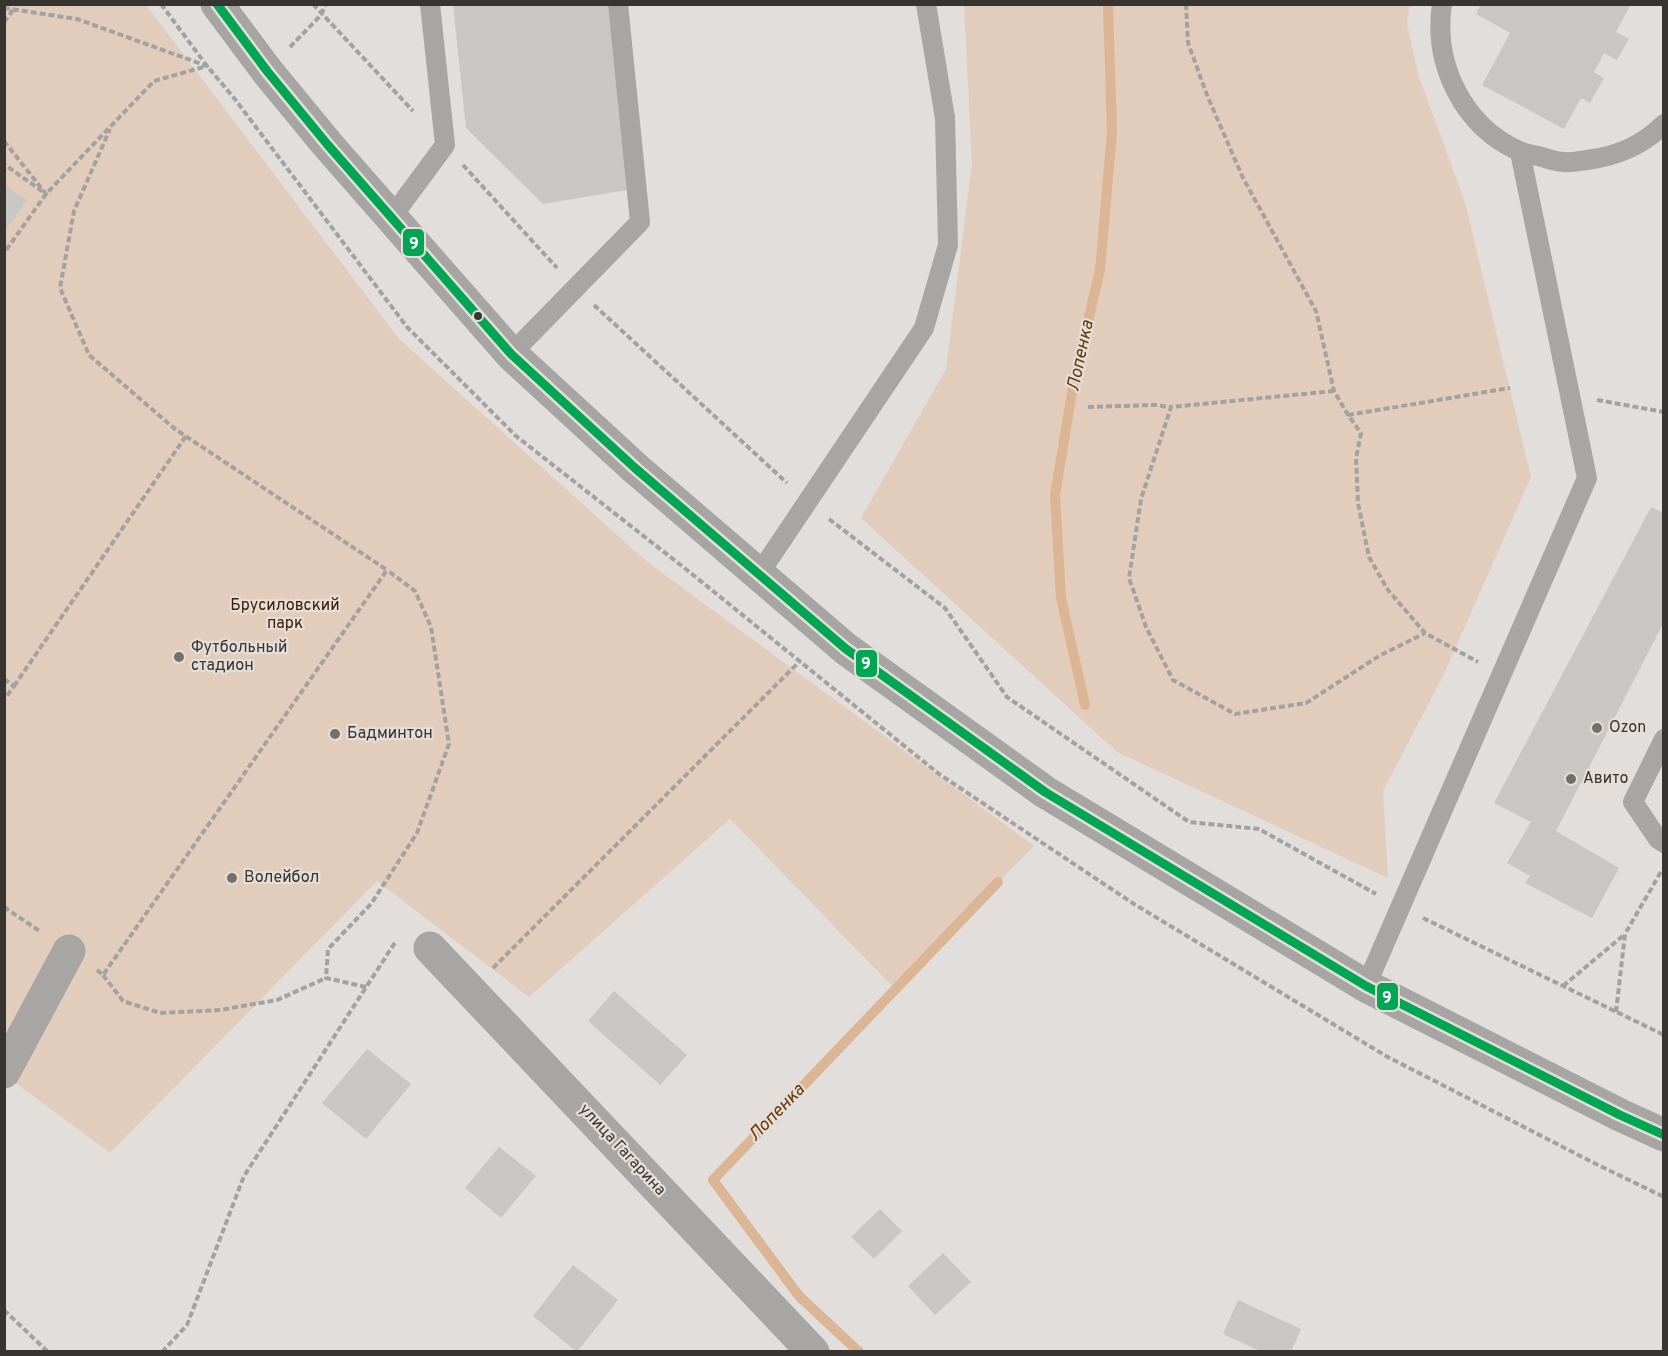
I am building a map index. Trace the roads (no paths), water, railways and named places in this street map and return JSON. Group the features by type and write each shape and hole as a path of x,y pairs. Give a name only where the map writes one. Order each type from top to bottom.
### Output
{"street":[{"path":"222,7 299,110 511,354 635,468 846,649 1045,792 1366,986 1664,1135"},
{"name":"улица Гагарина","path":"430,948 813,1352"},
{"path":"4,1072 69,951"}],"lane":[{"path":"391,218 445,145 430,4"},
{"path":"511,354 640,222 618,4"},
{"path":"759,574 924,328 948,245 945,118 926,4"},
{"path":"1442,4 1441,50 1451,82 1468,111 1491,135 1520,152 1564,162 1609,157 1650,138 1664,124"},
{"path":"1366,986 1587,478 1520,152"},
{"path":"1664,739 1633,802 1658,839 1664,843"}],"waterway":[{"name":"Лопенка","path":"1085,705 1061,598 1055,495 1074,380 1100,270 1112,132 1108,4"},
{"name":"Лопенка","path":"859,1352 799,1296 713,1180 998,882"}],"place":[{"name":"Футбольный стадион","path":"179,657"},
{"name":"Ozon","path":"1597,728"},
{"name":"Бадминтон","path":"335,734"},
{"name":"Авито","path":"1571,779"},
{"name":"Волейбол","path":"232,878"}],"park label":[{"name":"Брусиловский парк","path":"285,615"}]}
